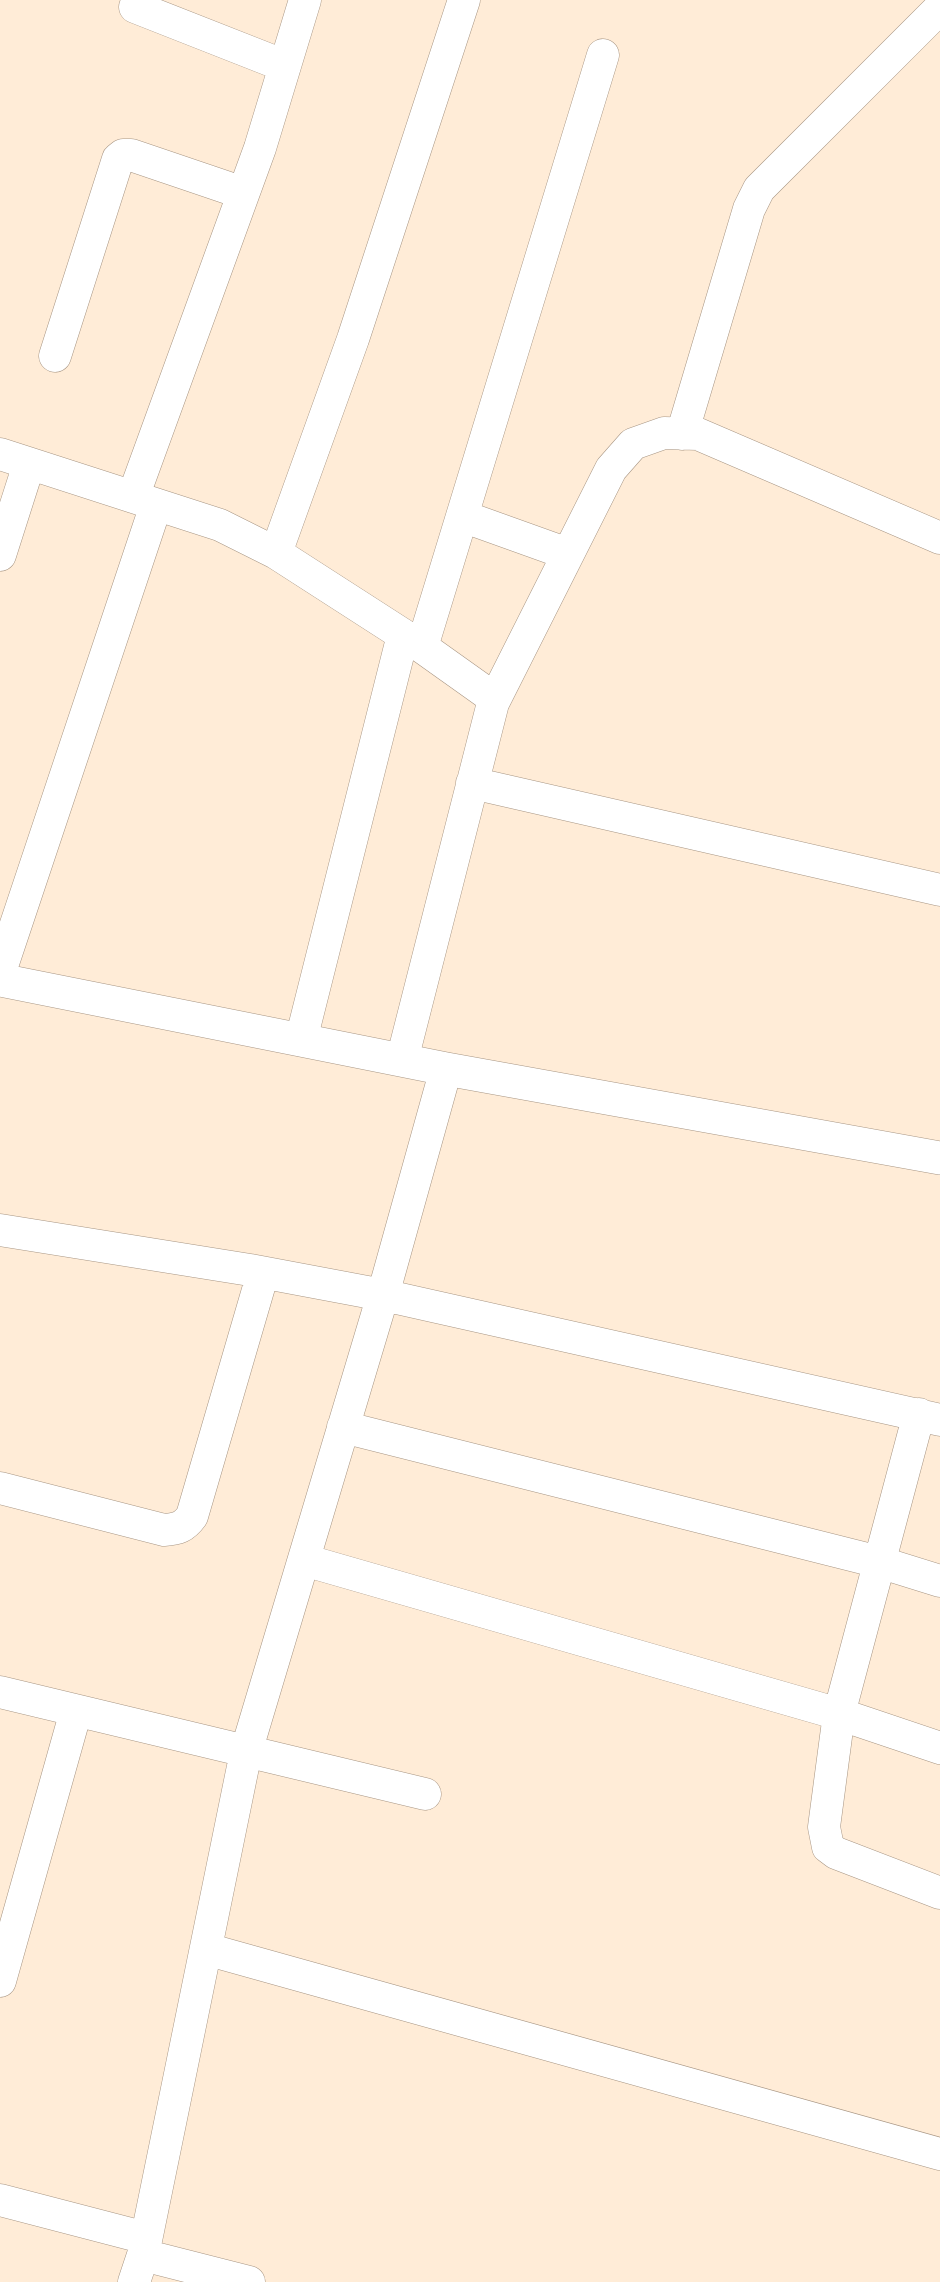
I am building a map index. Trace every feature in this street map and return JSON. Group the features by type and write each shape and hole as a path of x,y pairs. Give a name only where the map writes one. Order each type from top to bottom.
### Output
{"street":[{"path":"0,972 145,501 243,193 260,148 305,0"},
{"path":"276,553 359,321 464,0"},
{"path":"135,7 285,66"},
{"path":"682,434 749,209 759,189 940,8"},
{"path":"300,1040 412,641 462,516 603,55"},
{"path":"55,356 118,159 123,155 131,155 243,193"},
{"path":"402,1060 487,720 495,699 610,469 633,444 664,433 698,434 940,538"},
{"path":"0,555 14,459 220,525 276,553 412,641 495,699"},
{"path":"462,516 568,554"},
{"path":"472,783 940,890"},
{"path":"0,980 446,1069 940,1158"},
{"path":"141,2258 246,1752 383,1295 446,1069"},
{"path":"0,1230 383,1295 929,1417 879,1562 839,1714 824,1827 828,1847 836,1853 940,1893"},
{"path":"0,1488 164,1530 178,1529 186,1524 192,1516 263,1273"},
{"path":"344,1427 879,1562 940,1581"},
{"path":"304,1560 839,1714 940,1748"},
{"path":"0,1692 425,1794"},
{"path":"0,1981 76,1711"},
{"path":"206,1949 940,2154"},
{"path":"0,2200 141,2258 249,2282"}]}
